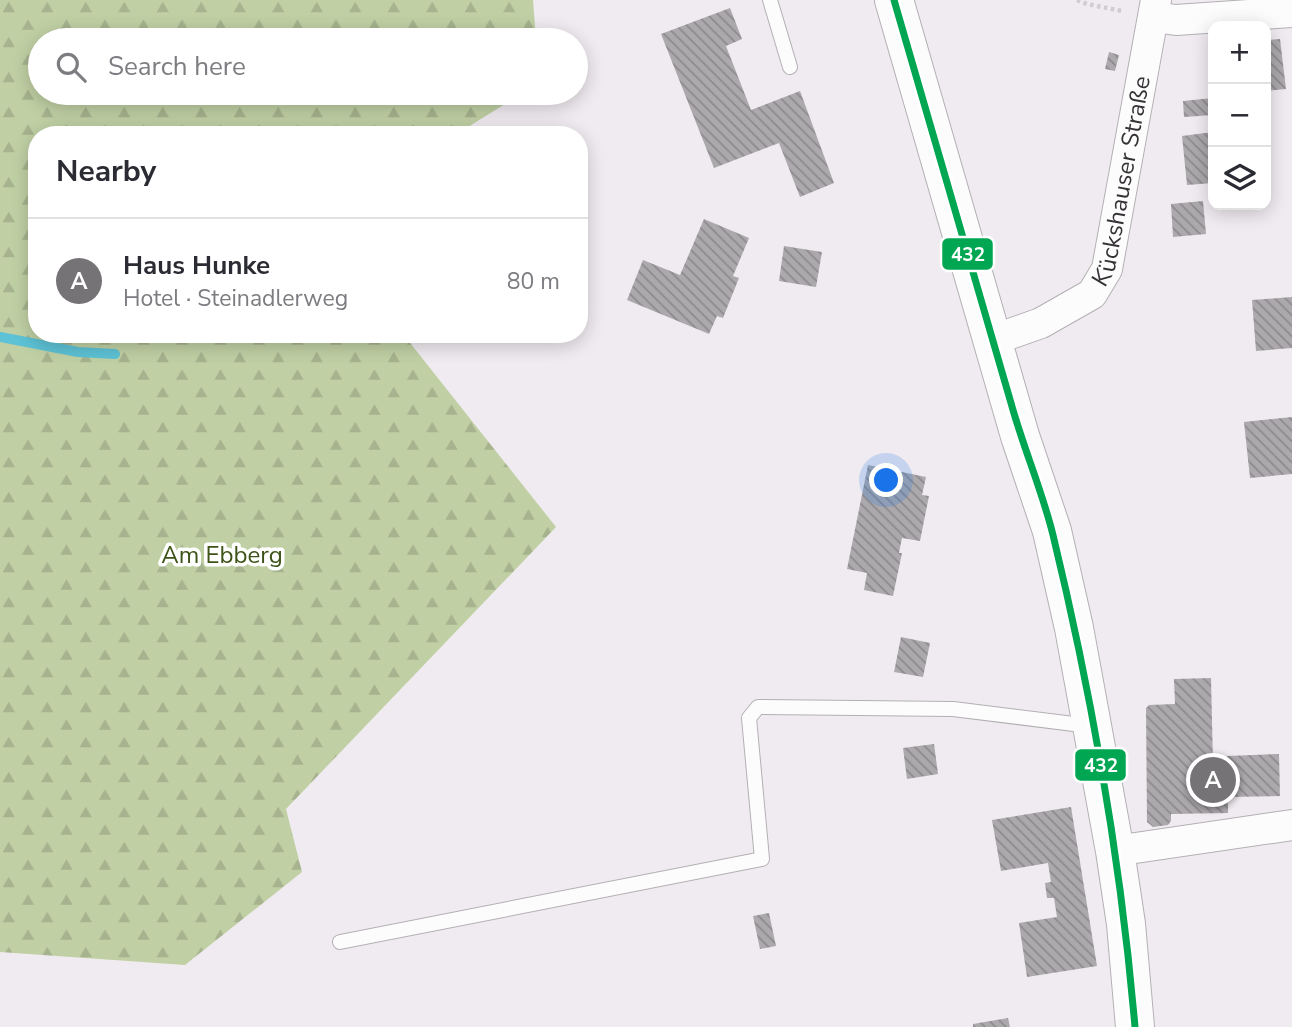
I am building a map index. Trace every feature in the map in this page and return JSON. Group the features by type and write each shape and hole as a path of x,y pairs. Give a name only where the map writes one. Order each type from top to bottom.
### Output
{"street":[{"path":"894,0 1020,436 1052,531 1074,628 1115,851 1126,924 1135,1027"},
{"path":"1155,8 1176,20 1292,12"},
{"name":"Kückshauser Straße","path":"993,340 1041,323 1091,294 1107,270 1155,8"},
{"path":"1115,851 1292,825"}],"lane":[{"path":"770,0 790,67"},
{"path":"340,942 762,859 749,718 758,708 953,709 1091,726"}],"path":[{"path":"1077,0 1087,4 1155,8"}],"green space":[{"name":"Am Ebberg","path":"0,0 533,0 535,28 28,28 28,105 504,105 470,126 28,126 28,343 410,343 556,527 286,809 302,872 185,965 0,952"}],"building":[{"path":"730,8 742,39 726,46 751,110 800,91 834,183 800,197 779,143 714,168 661,34"},
{"path":"1280,39 1286,89 1271,90 1271,40"},
{"path":"1109,52 1119,55 1115,71 1105,69"},
{"path":"1208,98 1208,115 1184,117 1183,101"},
{"path":"1208,133 1208,183 1187,185 1182,136"},
{"path":"1203,201 1206,234 1173,237 1171,204"},
{"path":"704,219 749,238 733,276 739,278 723,318 717,316 709,334 627,300 643,260 680,275"},
{"path":"784,246 822,252 816,287 779,281"},
{"path":"1292,297 1292,348 1256,351 1252,300"},
{"path":"1292,417 1292,474 1250,478 1244,422"},
{"path":"868,465 926,477 922,495 929,496 920,541 902,538 899,553 902,553 893,596 864,590 867,573 847,569"},
{"path":"901,637 930,643 923,677 894,672"},
{"path":"1211,678 1213,763 1227,763 1227,756 1279,754 1280,796 1228,797 1228,813 1171,814 1168,825 1153,827 1147,822 1146,708 1149,705 1175,704 1174,679"},
{"path":"934,744 938,774 907,779 903,748"},
{"path":"1071,807 1097,966 1027,977 1019,923 1057,917 1054,898 1047,898 1045,883 1051,882 1048,863 1001,871 992,820"},
{"path":"769,913 776,946 760,949 753,916"},
{"path":"1008,1018 1010,1027 973,1027 973,1024"}],"waterway":[{"path":"0,337 28,342"},
{"path":"31,343 78,352 115,354"}],"transit line":[{"name":"432","path":"894,0 1016,419 1053,535 1103,780 1122,903 1135,1027"}],"place":[{"name":"Haus Hunke","path":"1213,780"}]}
